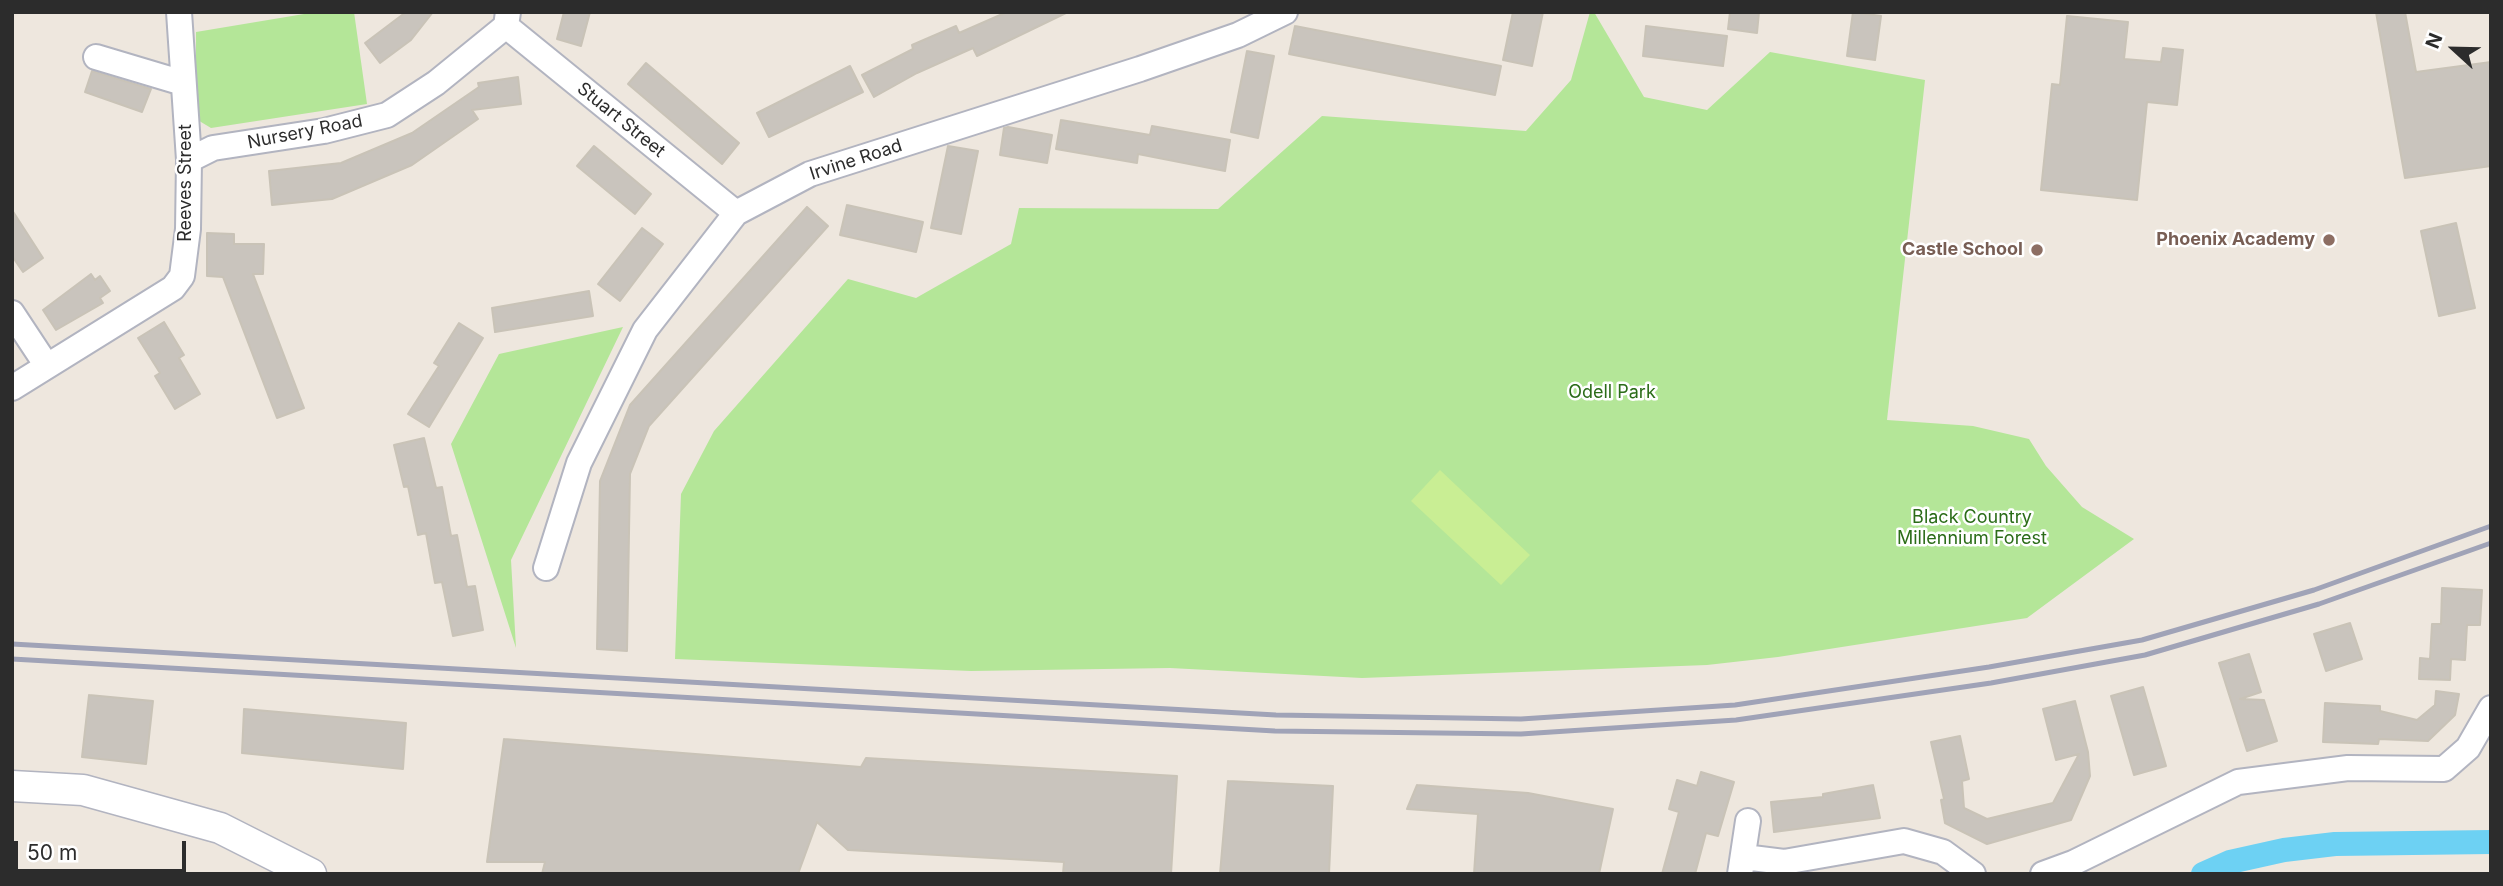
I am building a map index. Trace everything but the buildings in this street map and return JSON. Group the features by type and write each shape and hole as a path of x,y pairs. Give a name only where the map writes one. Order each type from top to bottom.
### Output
{"street":[{"name":"Reeves Street","path":"12,388 173,288 181,276 188,229 189,160 179,12"},
{"name":"Irvine Road","path":"546,568 579,463 645,330 736,213 810,174 1140,69 1238,35 1285,12"},
{"name":"Stuart Street","path":"507,19 736,213"},
{"name":"Nursery Road","path":"189,160 213,148 324,131 387,115 436,83 507,19"},
{"path":"96,57 183,83"},
{"path":"12,313 47,366"},
{"path":"2043,874 2073,863 2238,782 2348,768 2444,769 2469,748 2491,708"},
{"path":"12,786 83,790 220,828 312,874"},
{"path":"1748,821 1742,865 1784,863 1904,841 1944,852 1973,874"}],"green space":[{"path":"316,12 354,12 367,104 211,128 196,119 196,32"},
{"name":"Odell Park","path":"1590,12 1594,12 1644,97 1707,110 1770,52 1925,80 1887,420 1973,426 2029,439 2046,466 2082,507 2134,539 2027,618 1778,657 1707,665 1362,678 1170,668 971,671 675,659 681,494 714,431 848,279 916,298 1011,244 1019,208 1218,209 1322,116 1526,131 1571,80"},
{"path":"623,327 511,560 516,648 451,444 499,354"},
{"path":"1440,470 1530,555 1501,585 1411,501"}],"waterway":[{"path":"2203,874 2230,862 2284,850 2335,844 2491,842"}],"railway":[{"path":"12,644 1276,715 1521,719 1735,705 1989,667 2142,640 2314,590 2491,526"},
{"path":"12,659 1275,731 1521,734 1736,720 1991,683 2145,655 2319,604 2491,543"}],"place":[{"name":"Phoenix Academy","path":"2329,240"},
{"name":"Castle School","path":"2037,250"}],"park label":[{"name":"Black Country Millennium Forest","path":"1972,528"}]}
